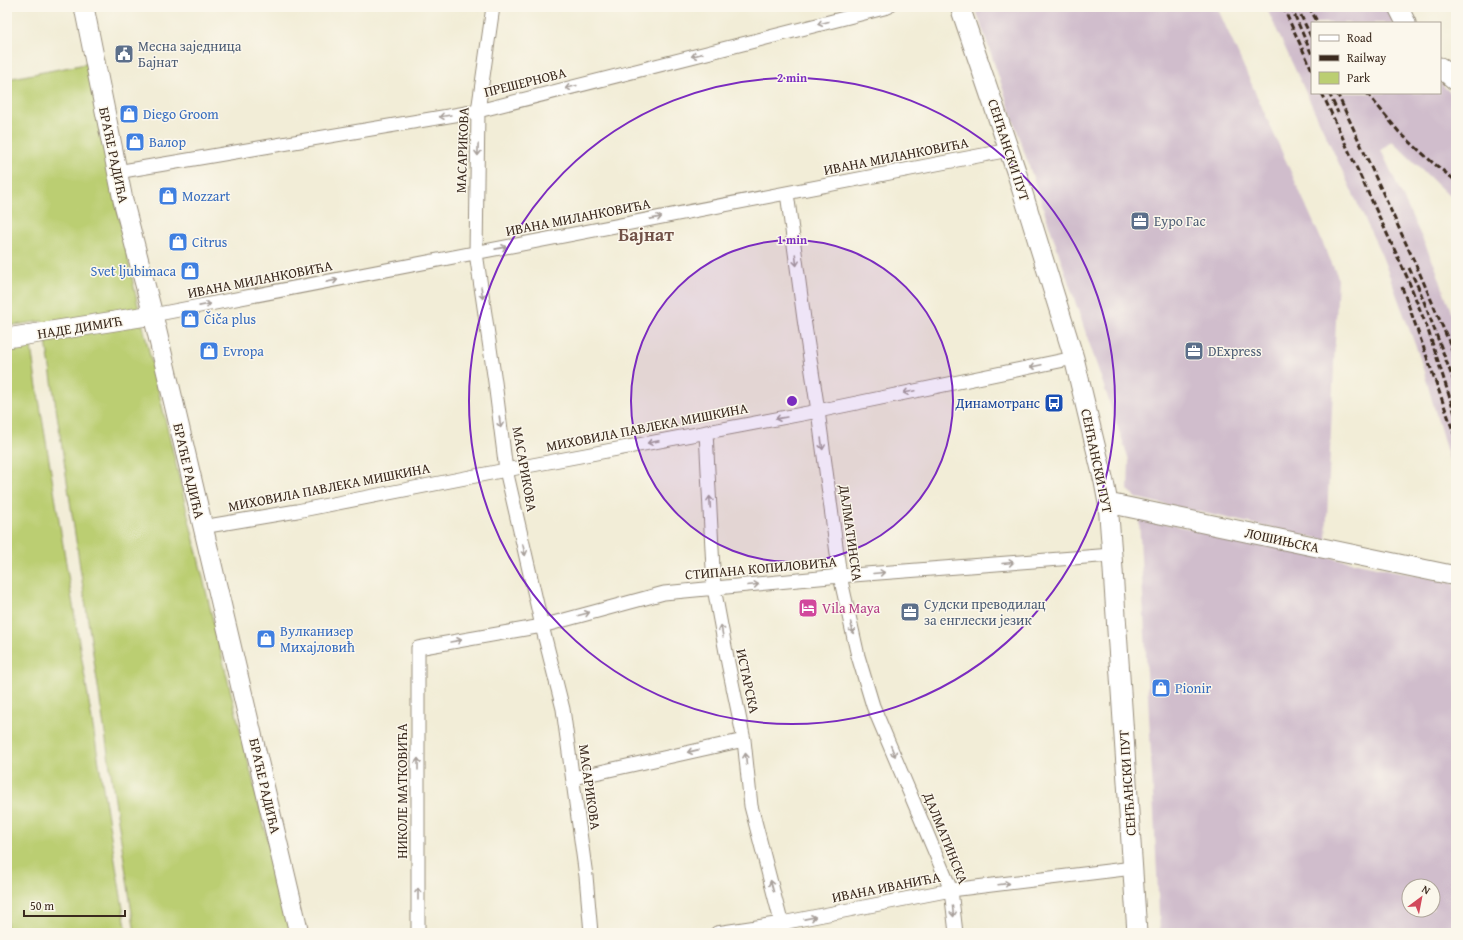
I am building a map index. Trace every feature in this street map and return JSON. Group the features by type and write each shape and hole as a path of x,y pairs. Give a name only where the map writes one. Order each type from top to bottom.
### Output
{"street":[{"name":"БРАЋЕ РАДИЋА","path":"84,7 123,200 153,315 299,933"},
{"name":"МАСАРИКОВА","path":"493,7 478,111 476,253 506,470 563,709 586,876 591,933"},
{"name":"ПРЕШЕРНОВА","path":"117,172 478,111 888,7"},
{"name":"СЕНЋАНСКИ ПУТ","path":"960,7 1009,150 1074,358 1108,503 1137,933"},
{"path":"1398,7 1406,22"},
{"path":"1441,68 1456,81"},
{"name":"ИВАНА МИЛАНКОВИЋА","path":"153,315 1009,150"},
{"name":"ДАЛМАТИНСКА","path":"787,193 840,576 858,656 873,706 951,890 956,933"},
{"name":"НАДЕ ДИМИЋ","path":"7,338 153,315"},
{"name":"МИХОВИЛА ПАВЛЕКА МИШКИНА","path":"202,527 296,511 818,411 1074,358"},
{"name":"ИСТАРСКА","path":"706,432 714,588 744,740 750,806 783,928"},
{"name":"ЛОШИЊСКА","path":"1108,503 1456,576"},
{"name":"СТИПАНА КОПИЛОВИЋА","path":"418,648 542,626 664,593 840,576 1112,555"},
{"name":"НИКОЛЕ МАТКОВИЋА","path":"418,648 418,933"},
{"path":"572,778 744,740"},
{"name":"ИВАНА ИВАНИЋА","path":"717,933 783,928 951,890 1133,868"}],"shaded area":[{"path":"975,7 1217,7 1338,277 1326,540 1136,498 1128,490 1129,460"},
{"path":"1266,7 1386,7 1396,22 1311,22 1311,94 1441,94 1441,84 1456,98 1456,201 1392,141 1381,150 1435,266 1456,326 1456,484 1420,358 1382,256"},
{"name":"Pionir","path":"1139,518 1454,583 1456,596 1456,933 1160,933"}],"green space":[{"path":"91,63 108,165 137,301 216,633 291,933 135,933 43,321 7,326 7,79"},
{"path":"31,346 127,933 7,933 7,348"}],"railway":[{"path":"1283,7 1311,68"},
{"path":"1291,7 1311,53"},
{"path":"1297,7 1311,37"},
{"path":"1309,7 1317,22"},
{"path":"1322,94 1407,277 1428,330 1456,417"},
{"path":"1329,94 1338,113"},
{"path":"1337,94 1420,274 1450,344 1456,364"},
{"path":"1368,94 1399,132 1432,162 1456,181"},
{"path":"1409,268 1420,291 1456,387"},
{"path":"1402,287 1456,439"}],"place":[{"name":"Месна заједница Бајнат","path":"124,54"},
{"name":"Diego Groom","path":"129,114"},
{"name":"Валор","path":"135,142"},
{"name":"Mozzart","path":"168,196"},
{"name":"Еуро Гас","path":"1140,221"},
{"name":"Citrus","path":"178,242"},
{"name":"Svet ljubimaca","path":"190,271"},
{"name":"Čiča plus","path":"190,319"},
{"name":"Evropa","path":"209,351"},
{"name":"DExpress","path":"1194,351"},
{"name":"Динамотранс","path":"1054,403"},
{"name":"Vila Maya","path":"808,608"},
{"name":"Судски преводилац за енглески језик","path":"910,612"},
{"name":"Вулканизер Михајловић","path":"266,639"},
{"name":"Pionir","path":"1161,688"}],"district":[{"name":"Бајнат","path":"646,235"}]}
